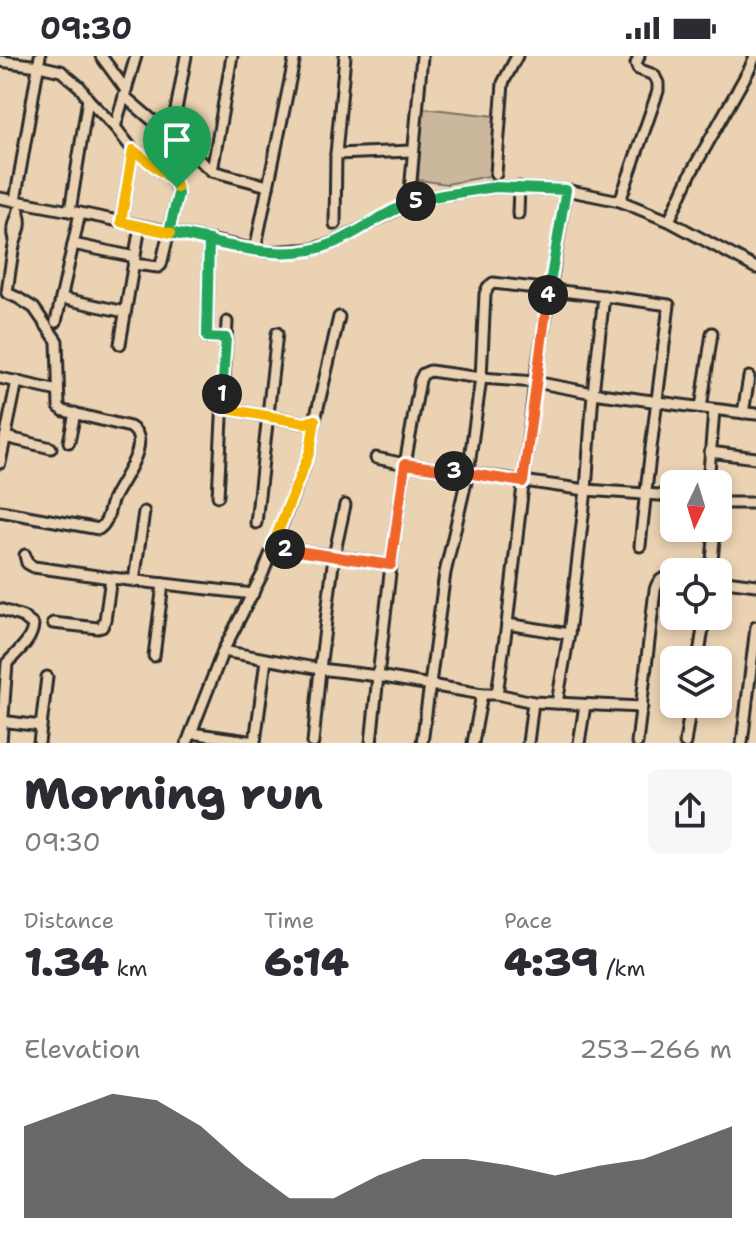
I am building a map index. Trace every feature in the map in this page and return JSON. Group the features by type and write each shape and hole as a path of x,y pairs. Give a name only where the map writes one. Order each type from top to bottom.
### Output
{"street":[{"path":"101,56 125,93 212,171 268,186"},
{"path":"115,127 136,56"},
{"path":"171,137 186,56"},
{"path":"212,171 232,56"},
{"path":"255,250 295,56"},
{"path":"335,224 336,154 345,56"},
{"path":"413,202 412,151 422,56"},
{"path":"496,174 503,83 517,56"},
{"path":"620,201 658,91 654,75 638,69 639,56"},
{"path":"669,221 691,173 755,56"},
{"path":"0,61 39,61 61,71 80,87 133,150 174,181 177,188 169,232 158,267 73,244"},
{"path":"0,511 99,529 107,521 113,500 133,464 139,437 130,427 64,411 59,407 57,341 38,311 28,303 4,295 15,240 14,220 19,214 18,202 39,61"},
{"path":"56,322 73,244 88,99"},
{"path":"121,222 133,150"},
{"path":"336,154 412,151"},
{"path":"0,198 255,250 294,251 334,243 413,202 443,195 516,187 566,190 620,201 669,221 756,268"},
{"path":"516,187 518,214"},
{"path":"497,694 535,382 566,190"},
{"path":"120,344 140,226"},
{"path":"209,240 207,337 226,338"},
{"path":"422,743 445,573 468,473 481,378 485,294 493,283 669,305 640,546"},
{"path":"557,703 569,634 586,490 604,296"},
{"path":"61,298 125,312"},
{"path":"187,743 248,594 263,573 310,451 339,317"},
{"path":"218,496 227,322"},
{"path":"256,523 277,333"},
{"path":"701,408 712,333"},
{"path":"371,743 405,464 423,374 434,371 535,382 593,393 756,414"},
{"path":"743,413 749,377"},
{"path":"0,378 58,391"},
{"path":"0,463 17,381"},
{"path":"222,408 315,424"},
{"path":"709,470 714,410"},
{"path":"69,442 75,413"},
{"path":"3,444 51,448"},
{"path":"710,452 756,458"},
{"path":"376,458 523,482 660,494"},
{"path":"732,503 756,503"},
{"path":"313,743 334,556 345,505"},
{"path":"134,581 144,512"},
{"path":"272,547 391,565"},
{"path":"25,555 27,563 34,567 248,594"},
{"path":"53,623 102,627 111,578"},
{"path":"637,743 655,590 660,580"},
{"path":"732,582 756,585"},
{"path":"154,656 163,584"},
{"path":"0,609 23,617 33,625 25,644 3,663 1,743"},
{"path":"507,624 569,634"},
{"path":"742,743 756,627"},
{"path":"223,651 533,702 642,707"},
{"path":"255,743 266,660"},
{"path":"39,743 47,677"},
{"path":"473,743 482,694"},
{"path":"528,743 533,702"},
{"path":"579,743 585,705"},
{"path":"685,743 689,718"},
{"path":"2,721 41,726"},
{"path":"191,733 210,739 262,743"}],"shaded area":[{"path":"423,108 495,116 489,176 447,184 418,180"}],"route":[{"path":"177,188 169,232 209,240 207,337 226,338 222,408 305,423 315,420 310,451 272,547 391,565 405,464 523,482 535,382 566,190 495,187 418,200 334,243 294,251 255,250 209,240 169,232 121,222 133,150 174,181 177,188"}]}
